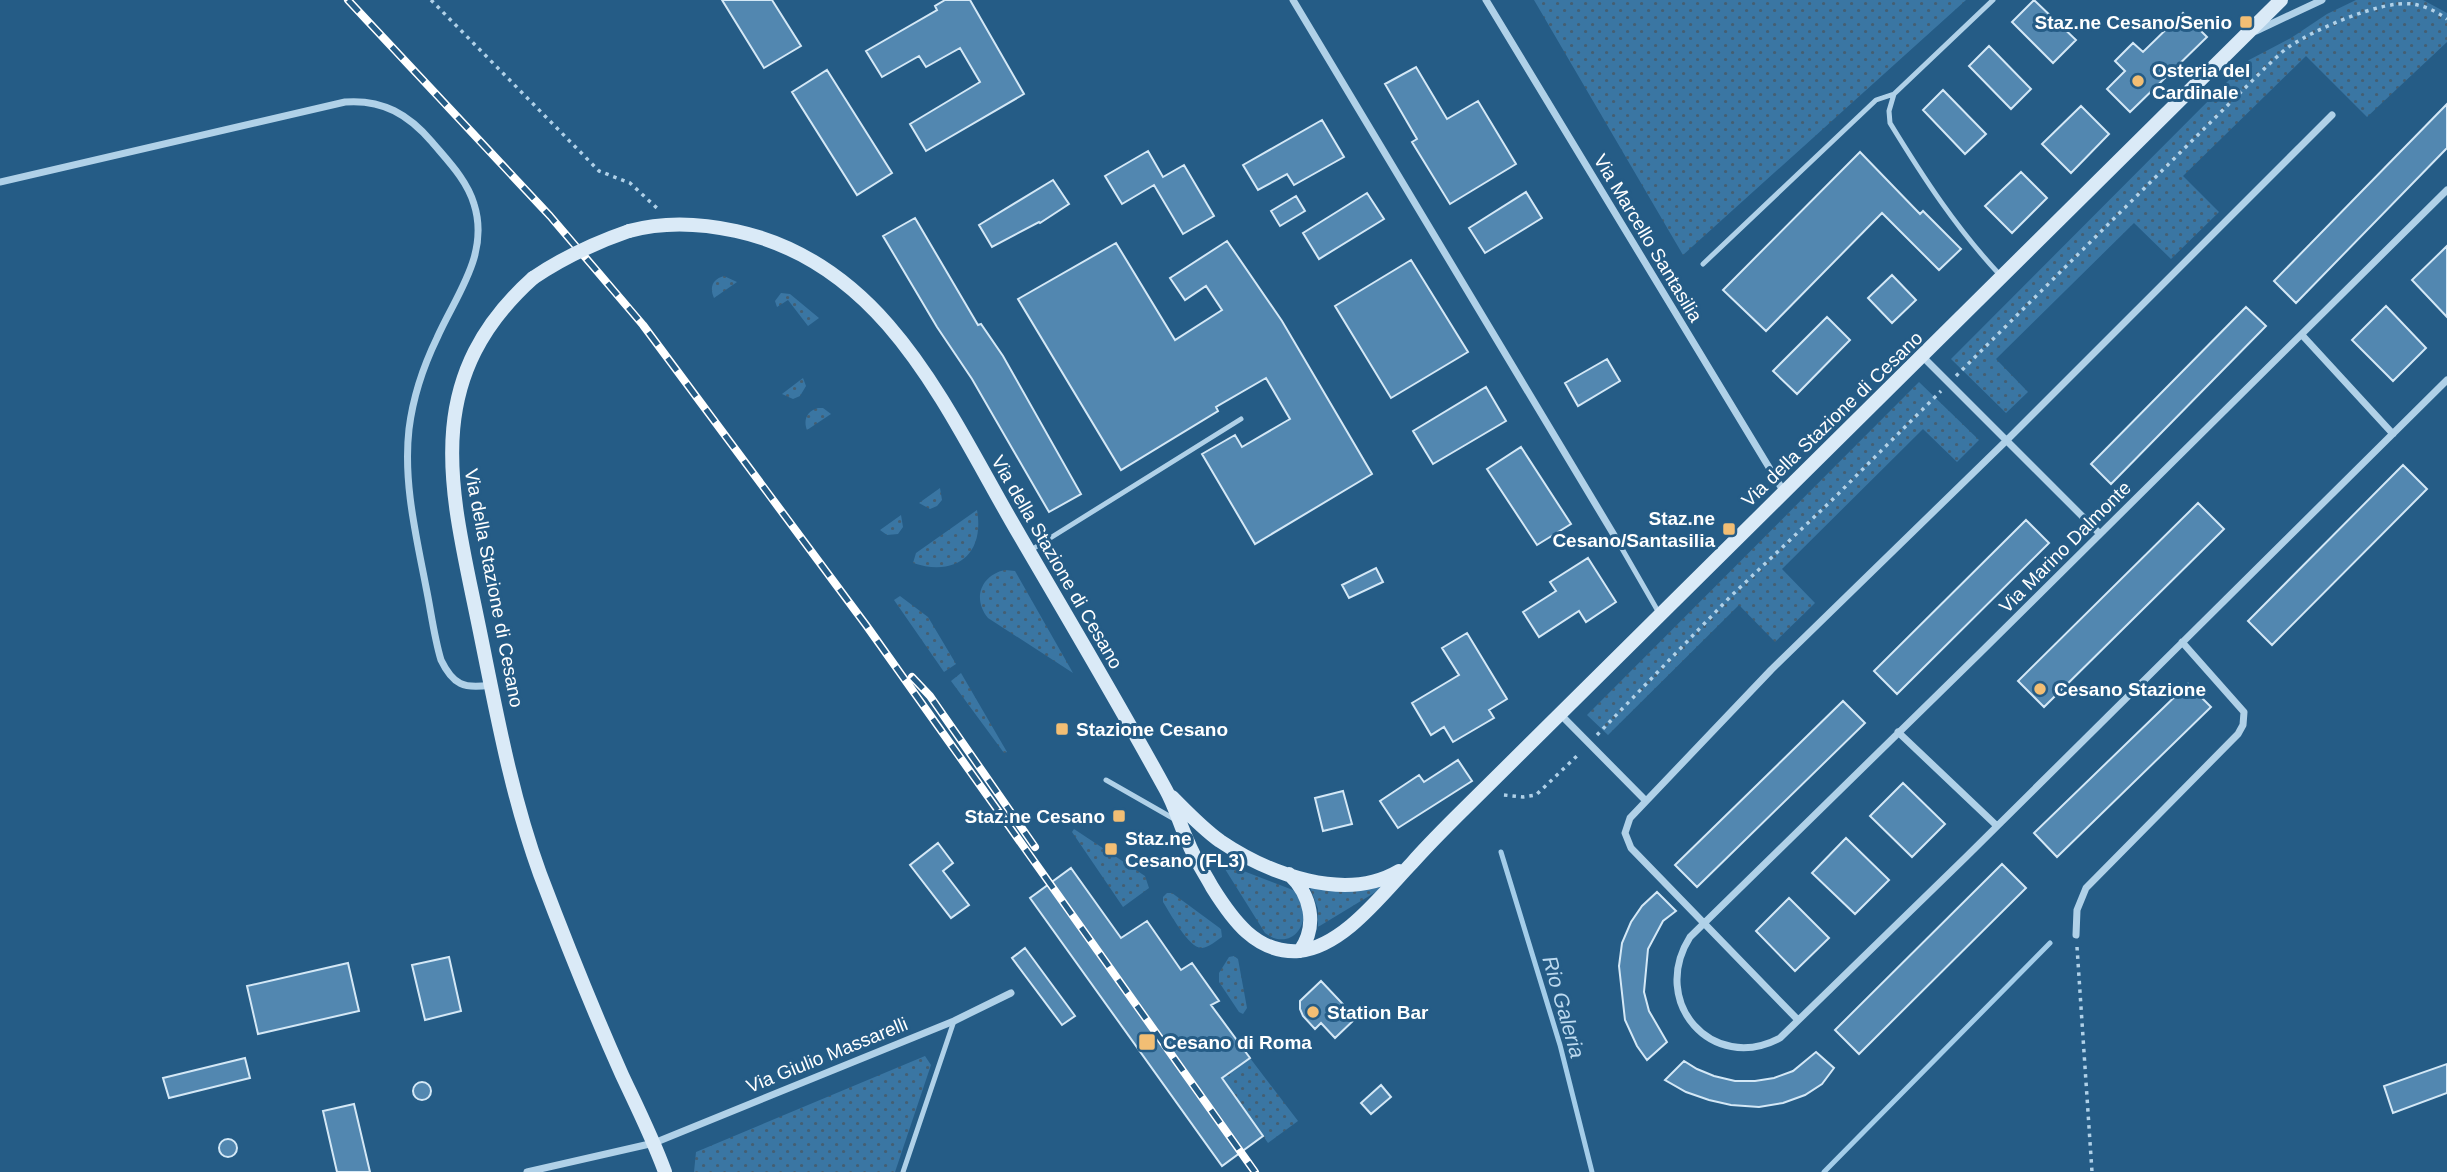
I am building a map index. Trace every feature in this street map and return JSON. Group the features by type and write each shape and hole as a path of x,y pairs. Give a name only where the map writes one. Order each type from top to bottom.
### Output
{"street":[{"path":"1293,0 1617,540"},
{"name":"Via Marcello Santasilia","path":"1486,0 1784,493"},
{"name":"Via della Stazione di Cesano","path":"665,1172 621,1073 541,874 515,795 456,511 451,470 452,432 464,377 480,345 507,305 533,278 557,261 583,248 650,225 673,223 731,230 775,242 824,267 865,299 901,340 931,385 1168,794 1194,857 1234,920 1261,943 1280,950 1300,951 1320,945 1341,933 1380,898 1409,865 2281,0"},
{"path":"2243,38 2322,0"},
{"path":"0,182 345,102 377,103 404,115 419,127 460,176 470,193 475,207 478,239 470,274 437,337 414,401 407,456 410,501 441,660 458,683 475,688 491,685"},
{"path":"1798,1020 1628,843 1625,833 1628,823 1645,800 1771,670 2006,441 2332,115"},
{"name":"Via Marino Dalmonte","path":"2447,190 1690,937 1683,948 1676,975 1679,1002 1693,1024 1713,1040 1732,1046 1746,1047 1780,1038 2447,380"},
{"path":"2302,335 2393,434"},
{"path":"1923,357 2100,534"},
{"path":"2076,935 2077,910 2086,888 2238,734 2243,724 2244,712 2182,642"},
{"path":"1560,715 1645,800"},
{"path":"1898,732 1997,826"},
{"name":"Via della Stazione di Cesano","path":"1168,794 1199,825 1221,841 1255,860 1288,873 1325,883 1355,885 1378,882 1409,865"},
{"path":"1288,873 1303,891 1310,914 1310,932 1300,951"},
{"name":"Via Giulio Massarelli","path":"527,1172 654,1143 954,1021 1011,993"}],"lane":[{"path":"1703,264 1876,100 1894,94 1993,0"},
{"path":"1894,94 1889,111 1890,123 1932,191 1971,244 2002,277"},
{"path":"1029,551 1241,419"},
{"path":"1617,540 1660,615"},
{"path":"1106,780 1179,821"},
{"path":"903,1172 954,1021"}],"path":[{"path":"431,0 598,171 630,183 673,223"},
{"path":"1504,795 1536,795 1730,597 1830,502 2290,46 2351,18 2385,6 2423,6 2447,19"},
{"path":"2076,935 2092,1172"}],"shaded area":[{"path":"1534,0 1966,0 1683,255"},
{"path":"2356,0 2423,0 2447,13 2447,42 2367,117 2306,56 2183,176 2219,212 2171,259 2134,223 1996,359 2028,392 2006,413 1951,359 2249,60"},
{"path":"724,276 737,282 714,298 713,284"},
{"path":"781,293 790,294 819,318 808,326 788,300 777,307 775,301"},
{"path":"803,378 806,386 800,396 793,399 782,394"},
{"path":"1919,382 1979,440 1957,462 1923,429 1782,569 1815,603 1775,642 1739,605 1608,735 1587,715"},
{"path":"818,408 831,414 807,430 807,416"},
{"path":"940,488 942,500 937,506 930,509 919,503"},
{"path":"977,510 976,539 964,559 942,567 913,563 916,553"},
{"path":"901,515 903,527 898,534 887,535 880,530"},
{"path":"1005,570 1015,571 1073,673 988,618 983,611 980,596 985,582"},
{"path":"900,596 928,617 956,664 944,672 894,600"},
{"path":"961,673 1007,752 1004,753 951,681"},
{"path":"1074,829 1145,876 1149,888 1123,907 1072,832"},
{"path":"1228,865 1293,890 1303,910 1300,929 1286,939 1265,933 1225,869"},
{"path":"1381,886 1379,890 1318,927 1318,909 1310,887"},
{"path":"1167,893 1172,893 1221,929 1222,937 1202,948 1191,943 1163,902"},
{"path":"1229,957 1238,959 1247,1008 1243,1014 1219,982 1219,973"},
{"path":"925,1056 931,1065 895,1172 694,1172 696,1152"},
{"path":"1250,1058 1298,1121 1268,1143 1222,1078"}],"building":[{"path":"722,0 772,0 801,46 764,68"},
{"path":"945,0 970,0 1024,94 926,151 910,124 980,82 960,48 926,67 919,56 882,77 866,51 937,10 935,6"},
{"path":"2034,0 2076,40 2053,63 2012,22"},
{"path":"2183,13 2207,37 2130,112 2107,89 2125,71 2115,61 2133,43 2143,52"},
{"path":"1989,46 2031,89 2011,109 1969,66"},
{"path":"1416,67 1447,119 1478,101 1516,164 1450,204 1412,142 1417,139 1385,84"},
{"path":"827,70 892,173 857,195 792,92"},
{"path":"1943,90 1986,134 1965,154 1923,110"},
{"path":"2447,104 2447,148 2296,303 2274,281"},
{"path":"2081,106 2109,134 2071,173 2042,144"},
{"path":"1322,120 1344,157 1294,185 1287,174 1258,190 1243,165"},
{"path":"1148,151 1163,177 1184,165 1214,216 1183,234 1154,185 1122,204 1105,176"},
{"path":"1860,152 1920,214 1923,211 1961,249 1939,270 1882,213 1766,331 1723,290"},
{"path":"2021,172 2047,198 2012,233 1985,206"},
{"path":"1053,180 1069,204 1040,223 992,247 979,225"},
{"path":"1526,192 1542,218 1485,253 1469,228"},
{"path":"1367,193 1384,219 1319,259 1303,233"},
{"path":"1296,196 1305,211 1280,226 1271,211"},
{"path":"915,218 978,325 981,324 1003,356 1081,494 1049,512 972,379 937,327 883,236"},
{"path":"1227,241 1282,321 1372,474 1255,544 1202,454 1235,435 1242,447 1290,419 1266,378 1216,407 1218,411 1121,470 1018,299 1116,243 1175,340 1222,310 1206,286 1185,300 1170,278"},
{"path":"2447,246 2447,317 2412,280"},
{"path":"1411,260 1468,352 1391,398 1335,306"},
{"path":"1892,275 1916,300 1892,323 1868,298"},
{"path":"2386,306 2426,348 2393,381 2352,340"},
{"path":"2246,307 2266,326 2111,484 2091,464"},
{"path":"1827,317 1850,340 1797,394 1773,371"},
{"path":"1607,359 1620,381 1578,406 1565,383"},
{"path":"1486,387 1506,421 1433,464 1413,431"},
{"path":"1521,447 1571,524 1537,545 1487,469"},
{"path":"2403,465 2427,489 2272,645 2248,621"},
{"path":"2198,503 2224,529 2044,707 2018,681"},
{"path":"2026,520 2049,543 1897,694 1874,671"},
{"path":"1588,558 1616,602 1586,622 1579,611 1539,637 1523,612 1556,591 1550,582"},
{"path":"1376,568 1383,582 1349,598 1342,585"},
{"path":"1467,633 1507,699 1489,710 1494,718 1453,742 1444,727 1431,735 1412,703 1459,675 1442,648"},
{"path":"2188,684 2211,707 2057,857 2034,833"},
{"path":"1843,701 1865,723 1697,887 1675,865"},
{"path":"1458,760 1472,781 1398,828 1380,801 1419,775 1424,782"},
{"path":"1903,783 1945,824 1912,857 1870,816"},
{"path":"1343,791 1352,824 1323,831 1315,798"},
{"path":"1846,838 1889,880 1855,914 1812,873"},
{"path":"938,843 953,863 943,871 969,905 951,918 910,865"},
{"path":"2002,864 2026,888 1859,1054 1835,1030"},
{"path":"1071,868 1121,938 1147,921 1181,970 1192,963 1219,1001 1211,1005 1250,1058 1222,1078 1263,1136 1222,1166 1030,898"},
{"path":"1657,892 1676,911 1663,921 1648,949 1644,992 1649,1011 1667,1042 1647,1060 1625,1020 1619,966 1622,943 1631,922 1642,906"},
{"path":"1789,898 1829,938 1795,971 1756,931"},
{"path":"1025,948 1075,1016 1062,1025 1012,958"},
{"path":"449,957 461,1011 425,1020 412,965"},
{"path":"348,963 359,1011 258,1034 247,986"},
{"path":"1321,981 1356,1018 1335,1038 1321,1023 1315,1029 1300,1009 1300,1001"},
{"path":"1816,1052 1834,1068 1822,1084 1805,1095 1783,1103 1759,1107 1731,1105 1686,1092 1665,1080 1684,1061 1714,1076 1735,1081 1774,1078 1793,1071"},
{"path":"245,1058 250,1078 169,1098 163,1078"},
{"path":"2447,1064 2447,1093 2393,1113 2384,1086"},
{"path":"422,1082 428,1085 431,1091 428,1097 422,1100 416,1097 413,1091 416,1085"},
{"path":"1381,1085 1391,1097 1371,1114 1361,1103"},
{"path":"354,1104 370,1172 337,1172 323,1111"},
{"path":"224,1139 232,1139 237,1148 235,1155 224,1157 219,1152 219,1144"}],"waterway":[{"name":"Rio Galeria","path":"1501,852 1560,1045 1592,1172"},
{"path":"1824,1172 2050,943"}],"railway":[{"path":"348,0 550,216 643,325 866,625 1255,1172"},
{"path":"912,677 930,696 1035,847"}],"place":[{"name":"Staz.ne Cesano/Senio","path":"2246,22"},
{"name":"Osteria del Cardinale","path":"2138,81"},
{"name":"Staz.ne Cesano/Santasilia","path":"1729,529"},
{"name":"Cesano Stazione","path":"2040,689"},
{"name":"Stazione Cesano","path":"1062,729"},
{"name":"Staz.ne Cesano","path":"1119,816"},
{"name":"Staz.ne Cesano (FL3)","path":"1111,849"},
{"name":"Station Bar","path":"1313,1012"},
{"name":"Cesano di Roma","path":"1147,1042"}]}
